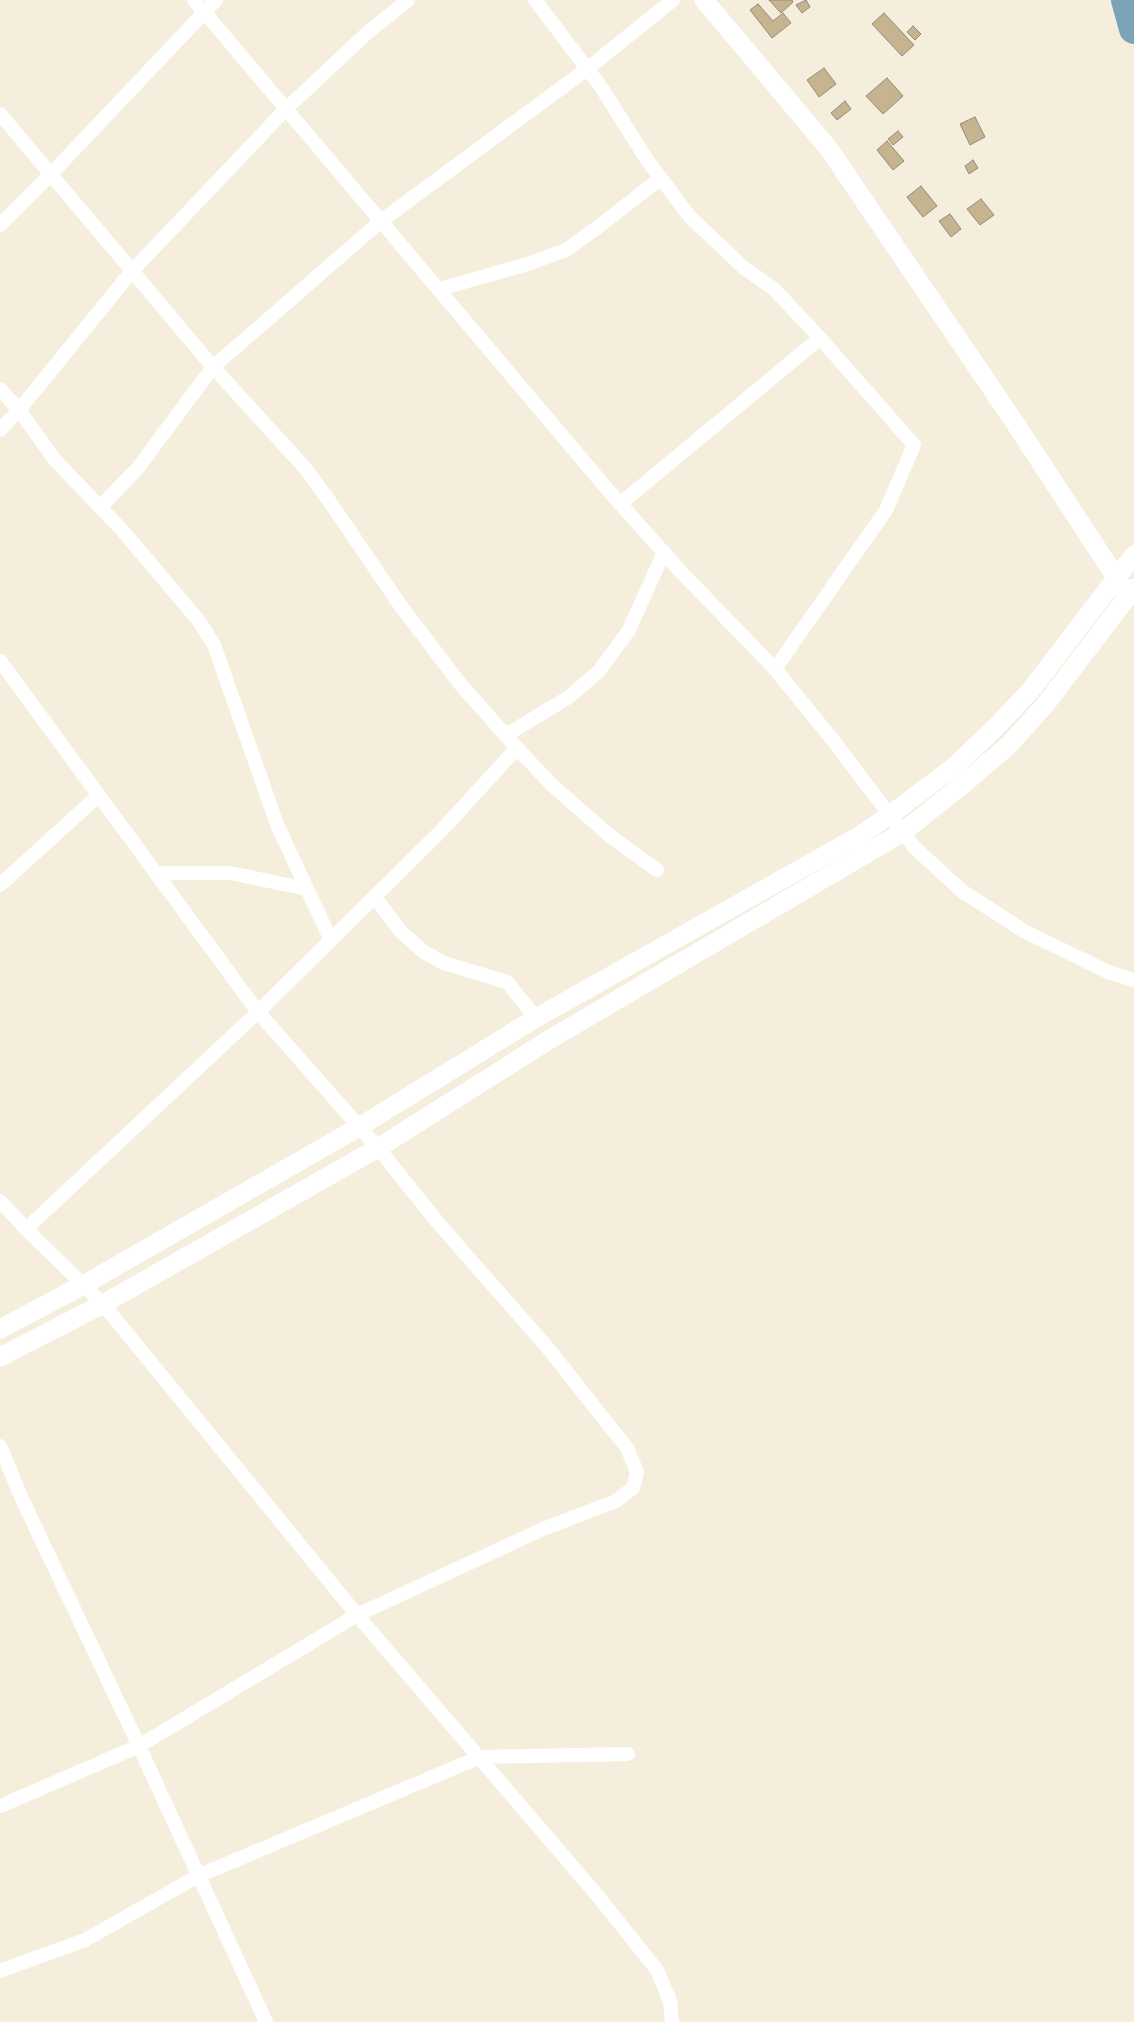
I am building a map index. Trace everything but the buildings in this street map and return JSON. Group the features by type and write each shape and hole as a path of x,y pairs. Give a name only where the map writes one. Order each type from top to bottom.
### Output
{"main road":[{"path":"0,1357 103,1304 378,1148 547,1041 903,832 1009,745 1045,705 1131,592 1117,578 829,149 704,0"},
{"path":"0,1329 85,1284 359,1128 536,1018 859,836 890,815 954,766 1001,722 1030,691 1134,555"}],"street":[{"path":"194,0 620,504 775,669 832,739 914,846 970,896 1024,930 1108,972 1134,980"},
{"path":"0,225 216,0"},
{"path":"0,430 19,410 132,271 286,109 366,33 408,0"},
{"path":"535,0 587,69 661,178 690,217 743,267 774,289 820,338 914,445 886,510 775,669"},
{"path":"100,507 137,469 213,367 381,222 587,69 673,0"},
{"path":"2,120 51,174 213,367 305,468 400,605 461,684 552,785 610,836 657,870"},
{"path":"439,289 528,264 566,250 661,178"},
{"path":"620,504 820,338"},
{"path":"0,388 19,410 55,460 100,507 199,621 214,645 278,828 331,940"},
{"path":"506,735 569,697 600,670 629,630 664,552"},
{"path":"0,661 258,1012 378,1148 439,1224 559,1363 627,1448 636,1472 633,1488 616,1501 543,1529 357,1615 139,1746 0,1806"},
{"path":"26,1229 258,1012 441,831 517,748"},
{"path":"0,885 99,795"},
{"path":"156,873 230,873 307,889"},
{"path":"374,897 401,932 424,952 444,963 507,982 536,1018"},
{"path":"0,1201 103,1304 357,1615 598,1895 657,1970 670,2001 672,2022"},
{"path":"0,1446 22,1499 139,1746 266,2022"},
{"path":"0,1971 85,1940 198,1876 480,1757 628,1754"}],"waterway":[{"path":"1126,0 1134,29"}]}
